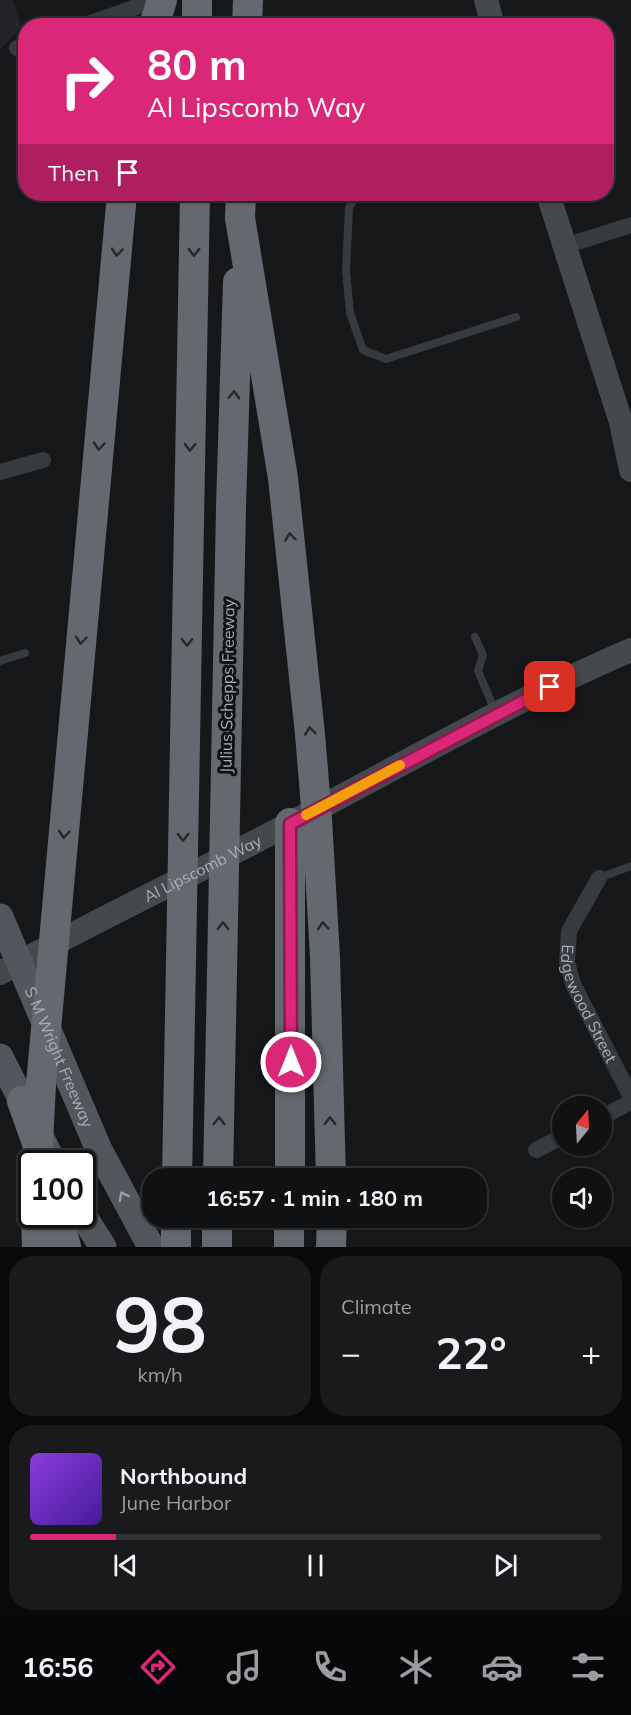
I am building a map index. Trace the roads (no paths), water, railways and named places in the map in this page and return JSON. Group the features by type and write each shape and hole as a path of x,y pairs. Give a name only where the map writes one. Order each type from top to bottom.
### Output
{"highway":[{"path":"156,18 162,0"},
{"path":"197,0 197,18"},
{"path":"247,18 248,0"},
{"path":"38,1150 42,1072 121,201"},
{"path":"177,1168 195,201"},
{"path":"240,206 283,478 310,734 325,969 331,1168"},
{"name":"Julius Schepps Freeway","path":"218,1168 230,531 240,206"},
{"path":"290,824 290,1168"},
{"path":"22,1101 38,1150"},
{"path":"176,1228 176,1247"},
{"path":"217,1228 217,1247"},
{"path":"289,1228 289,1247"},
{"path":"331,1247 332,1228"}],"main road":[{"path":"486,0 491,18"},
{"path":"550,201 621,422 631,470"},
{"name":"Al Lipscomb Way","path":"9,968 290,824 496,714 631,650"},
{"name":"S M Wright Freeway","path":"0,917 9,968 99,1150 151,1247"},
{"path":"0,1058 47,1150"},
{"path":"91,1228 103,1247"}],"street":[{"path":"105,18 156,0"},
{"path":"565,246 631,225"},
{"path":"0,472 43,460"},
{"name":"Edgewood Street","path":"599,878 569,931 567,962 573,984 631,1097"},
{"path":"612,1112 631,1102"},
{"path":"537,1150 552,1142"}],"lane":[{"path":"352,201 349,208 346,270 350,313 363,350 387,359 516,317"},
{"path":"475,637 483,655 478,671 496,714"},
{"path":"0,661 25,653"},
{"path":"599,878 631,866"}]}
